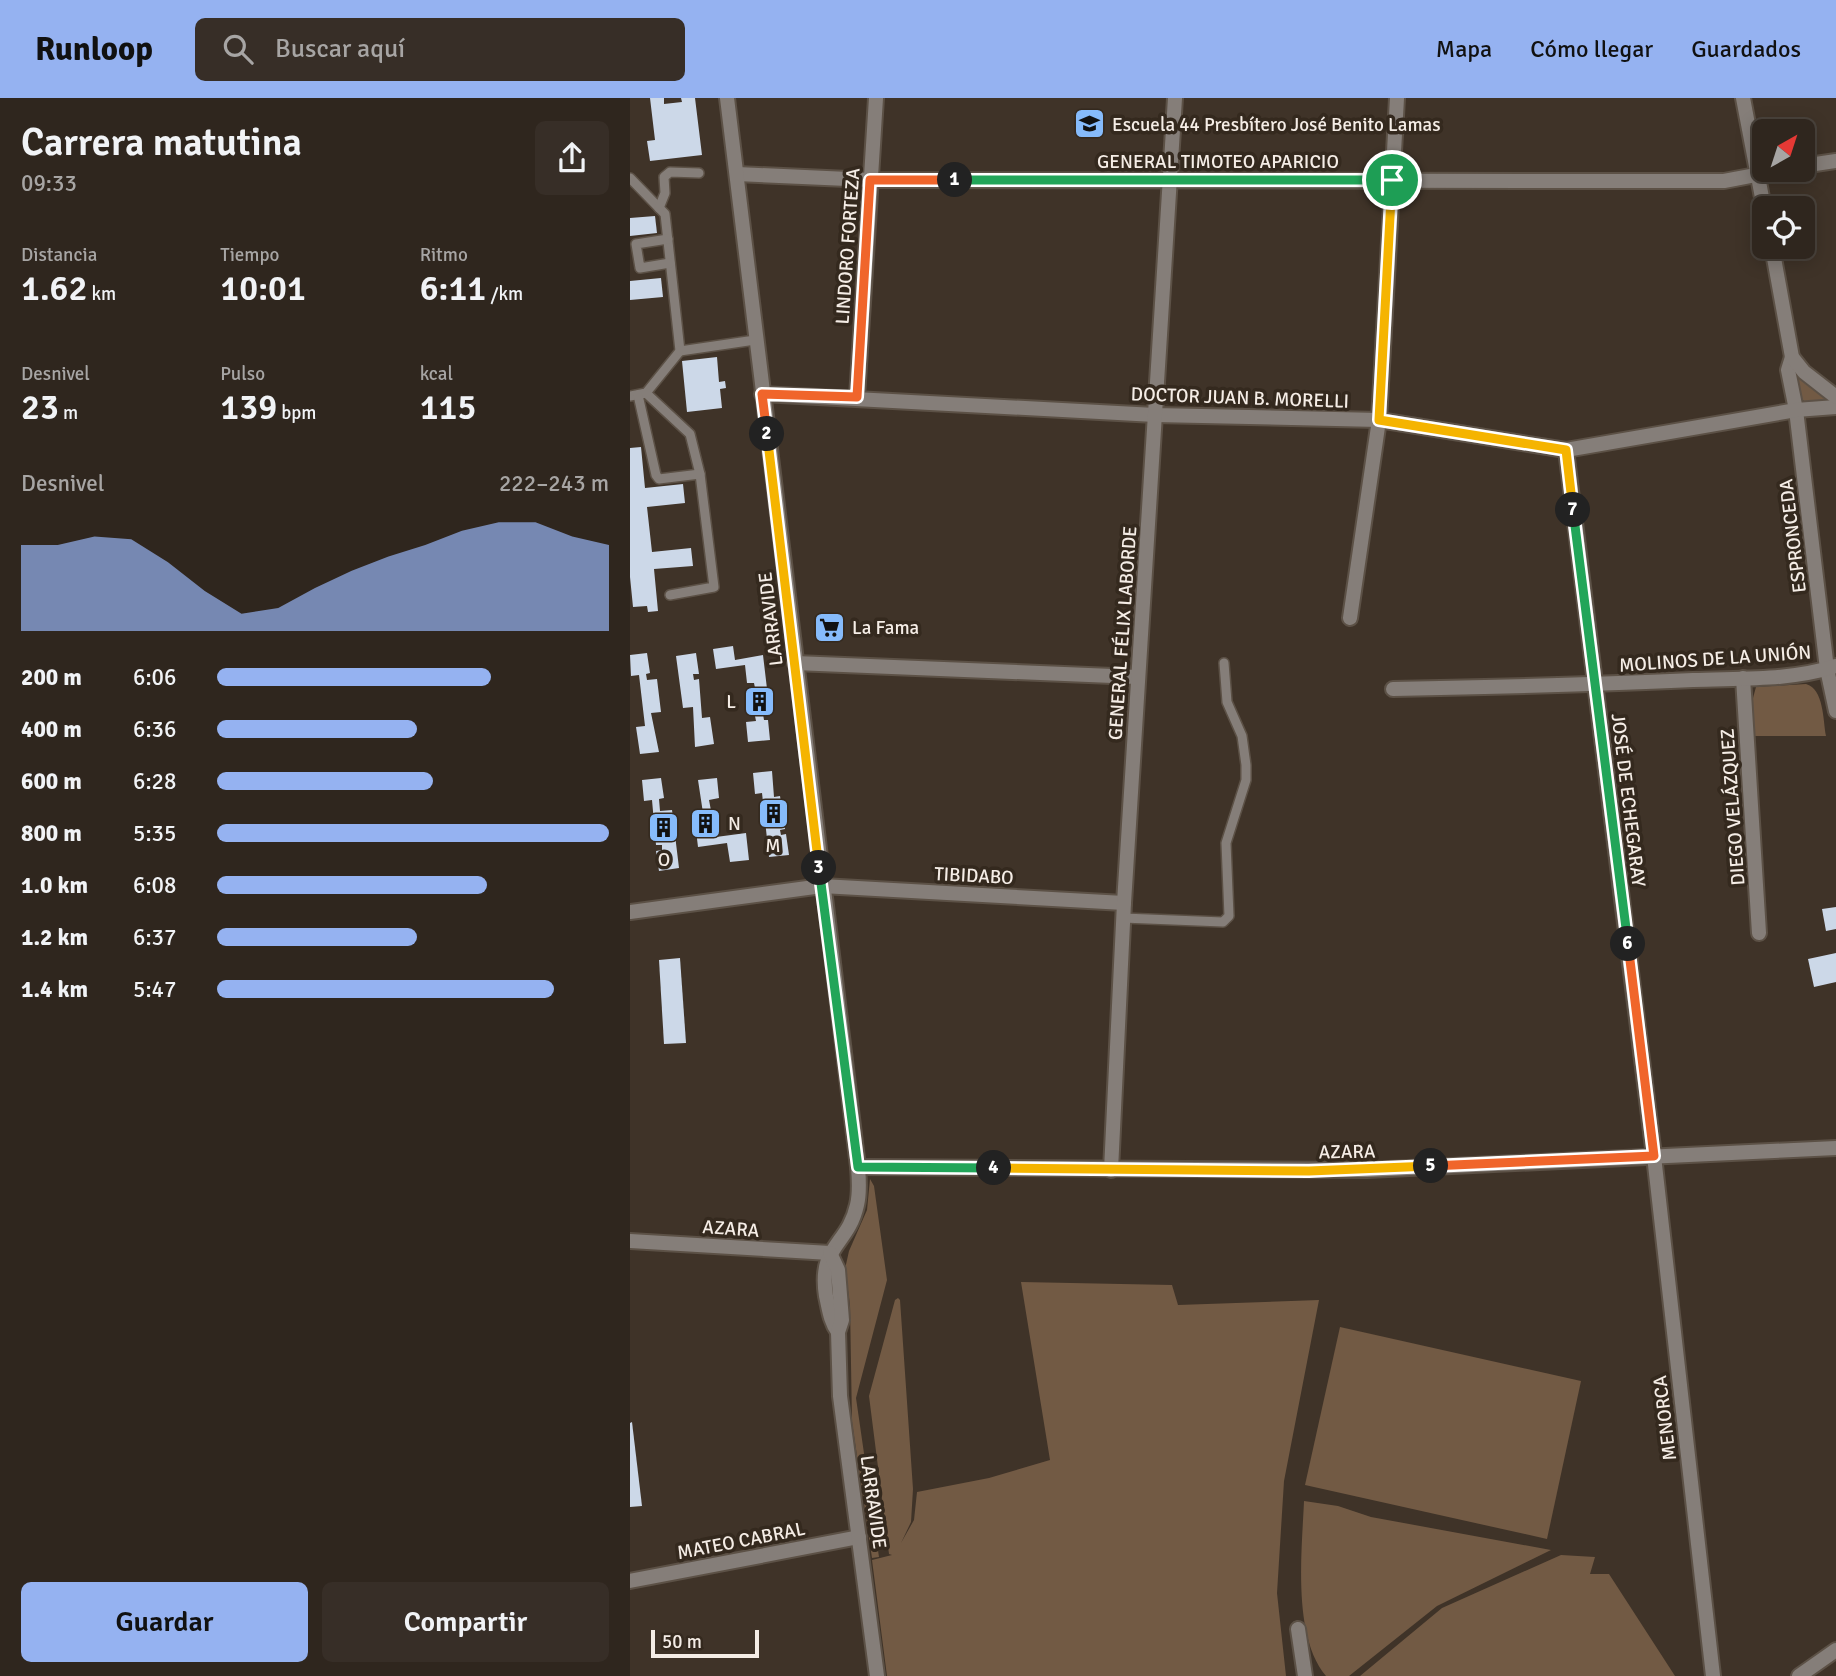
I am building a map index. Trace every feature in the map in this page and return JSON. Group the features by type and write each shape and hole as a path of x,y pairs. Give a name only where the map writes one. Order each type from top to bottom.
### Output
{"street":[{"name":"LARRAVIDE","path":"727,98 858,1167 857,1206 848,1227 830,1253 824,1277 831,1323 838,1332 840,1396 877,1676"},
{"name":"LINDORO FORTEZA","path":"857,397 876,98"},
{"name":"GENERAL FÉLIX LABORDE","path":"1111,1170 1123,918 1175,98"},
{"path":"1350,618 1379,420 1397,98"},
{"path":"1743,98 1752,144"},
{"path":"1815,164 1836,161"},
{"name":"GENERAL TIMOTEO APARICIO","path":"737,174 870,180 1169,181 1724,181 1752,175"},
{"name":"ESPRONCEDA","path":"1774,259 1791,357 1788,370 1796,410 1836,711"},
{"path":"1791,357 1804,372 1836,397"},
{"name":"DOCTOR JUAN B. MORELLI","path":"762,394 1155,415 1379,420 1566,450 1796,410 1836,407"},
{"name":"JOSÉ DE ECHEGARAY","path":"1566,450 1654,1156"},
{"path":"795,663 1138,677"},
{"name":"MOLINOS DE LA UNIÓN","path":"1393,689 1595,685 1832,674"},
{"name":"DIEGO VELÁZQUEZ","path":"1743,678 1759,933"},
{"name":"TIBIDABO","path":"630,912 822,886 1124,903"},
{"name":"AZARA","path":"858,1167 1367,1170 1836,1148"},
{"name":"MENORCA","path":"1654,1156 1713,1676"},
{"name":"AZARA","path":"630,1241 830,1253"},
{"name":"MATEO CABRAL","path":"630,1581 859,1537"},
{"path":"1298,1629 1305,1676"},
{"path":"1799,1676 1836,1650"}],"lane":[{"path":"659,208 664,193 664,177 670,172 699,173"},
{"path":"630,178 664,214 680,351"},
{"path":"667,239 636,244 640,268 670,263"},
{"path":"638,395 680,351 755,340"},
{"path":"638,395 690,434 700,474 714,587 670,595"},
{"path":"638,395 659,479 700,474"},
{"path":"1123,918 1223,922 1229,915 1226,843 1246,780 1246,765 1242,736 1227,702 1224,663"}],"shaded area":[{"path":"1792,370 1831,402 1806,403 1798,392"},
{"path":"1806,684 1812,687 1819,698 1826,736 1753,736 1753,698 1756,687"},
{"path":"870,1179 874,1186 887,1280 856,1398 879,1557 872,1558 852,1422 850,1305 845,1269 849,1251 867,1210"},
{"path":"1021,1282 1172,1285 1178,1305 1319,1300 1284,1481 1277,1593 1286,1676 887,1676 872,1560 892,1555 889,1554 869,1396 895,1300 900,1300 913,1489 911,1522 901,1543 914,1520 917,1492 989,1478 1050,1460"},
{"path":"1340,1327 1581,1381 1547,1539 1305,1485"},
{"path":"1304,1501 1338,1506 1371,1517 1551,1550 1437,1606 1349,1676 1326,1676 1315,1659 1304,1616 1301,1567"},
{"path":"1561,1555 1595,1557 1590,1574 1609,1574 1675,1676 1360,1676 1442,1608"}],"building":[{"path":"650,98 664,98 664,104 682,102 681,98 695,98 702,155 650,161 647,141 655,140"},
{"path":"655,216 657,233 630,236 630,218"},
{"path":"661,278 663,297 630,300 630,281"},
{"path":"717,357 719,382 725,381 726,388 720,389 722,408 687,412 682,361"},
{"path":"641,447 645,488 683,484 685,503 647,507 652,552 691,548 693,566 654,569 658,611 648,612 647,606 633,607 630,577 630,448"},
{"name":"L","path":"733,646 735,660 763,655 770,714 763,714 764,720 768,720 770,740 748,742 746,722 756,721 755,716 751,716 748,689 755,688 754,683 747,683 745,665 716,669 713,649"},
{"path":"647,653 650,673 646,674 647,680 657,679 661,712 651,713 659,752 640,754 636,727 645,726 639,675 631,676 630,655"},
{"path":"696,653 699,674 693,674 694,680 699,679 702,718 710,717 714,744 695,747 693,707 683,708 676,656"},
{"name":"M","path":"772,771 774,797 780,796 785,829 780,830 781,835 786,834 789,855 769,857 762,793 755,794 753,773"},
{"name":"O","path":"661,778 664,798 659,799 660,811 672,810 679,868 659,871 656,851 662,850 662,845 656,845 652,800 644,801 642,780"},
{"name":"N","path":"717,778 719,798 709,800 716,837 746,833 749,860 730,862 727,843 698,847 694,814 703,813 698,780"},
{"path":"1836,907 1836,929 1826,931 1822,909"},
{"path":"1836,953 1836,982 1814,987 1808,959"},
{"path":"680,958 686,1043 664,1044 659,960"},
{"path":"632,1422 642,1506 630,1507 630,1423"}],"place":[{"name":"Escuela 44 Presbítero José Benito Lamas","path":"1089,124"},
{"name":"La Fama","path":"829,627"},
{"name":"L","path":"759,701"},
{"name":"M","path":"773,814"},
{"name":"N","path":"705,823"},
{"name":"O","path":"664,828"}],"route":[{"path":"870,180 1392,180 1379,420 1566,450 1654,1156 1309,1171 858,1167 762,394 857,397 870,180"}]}
